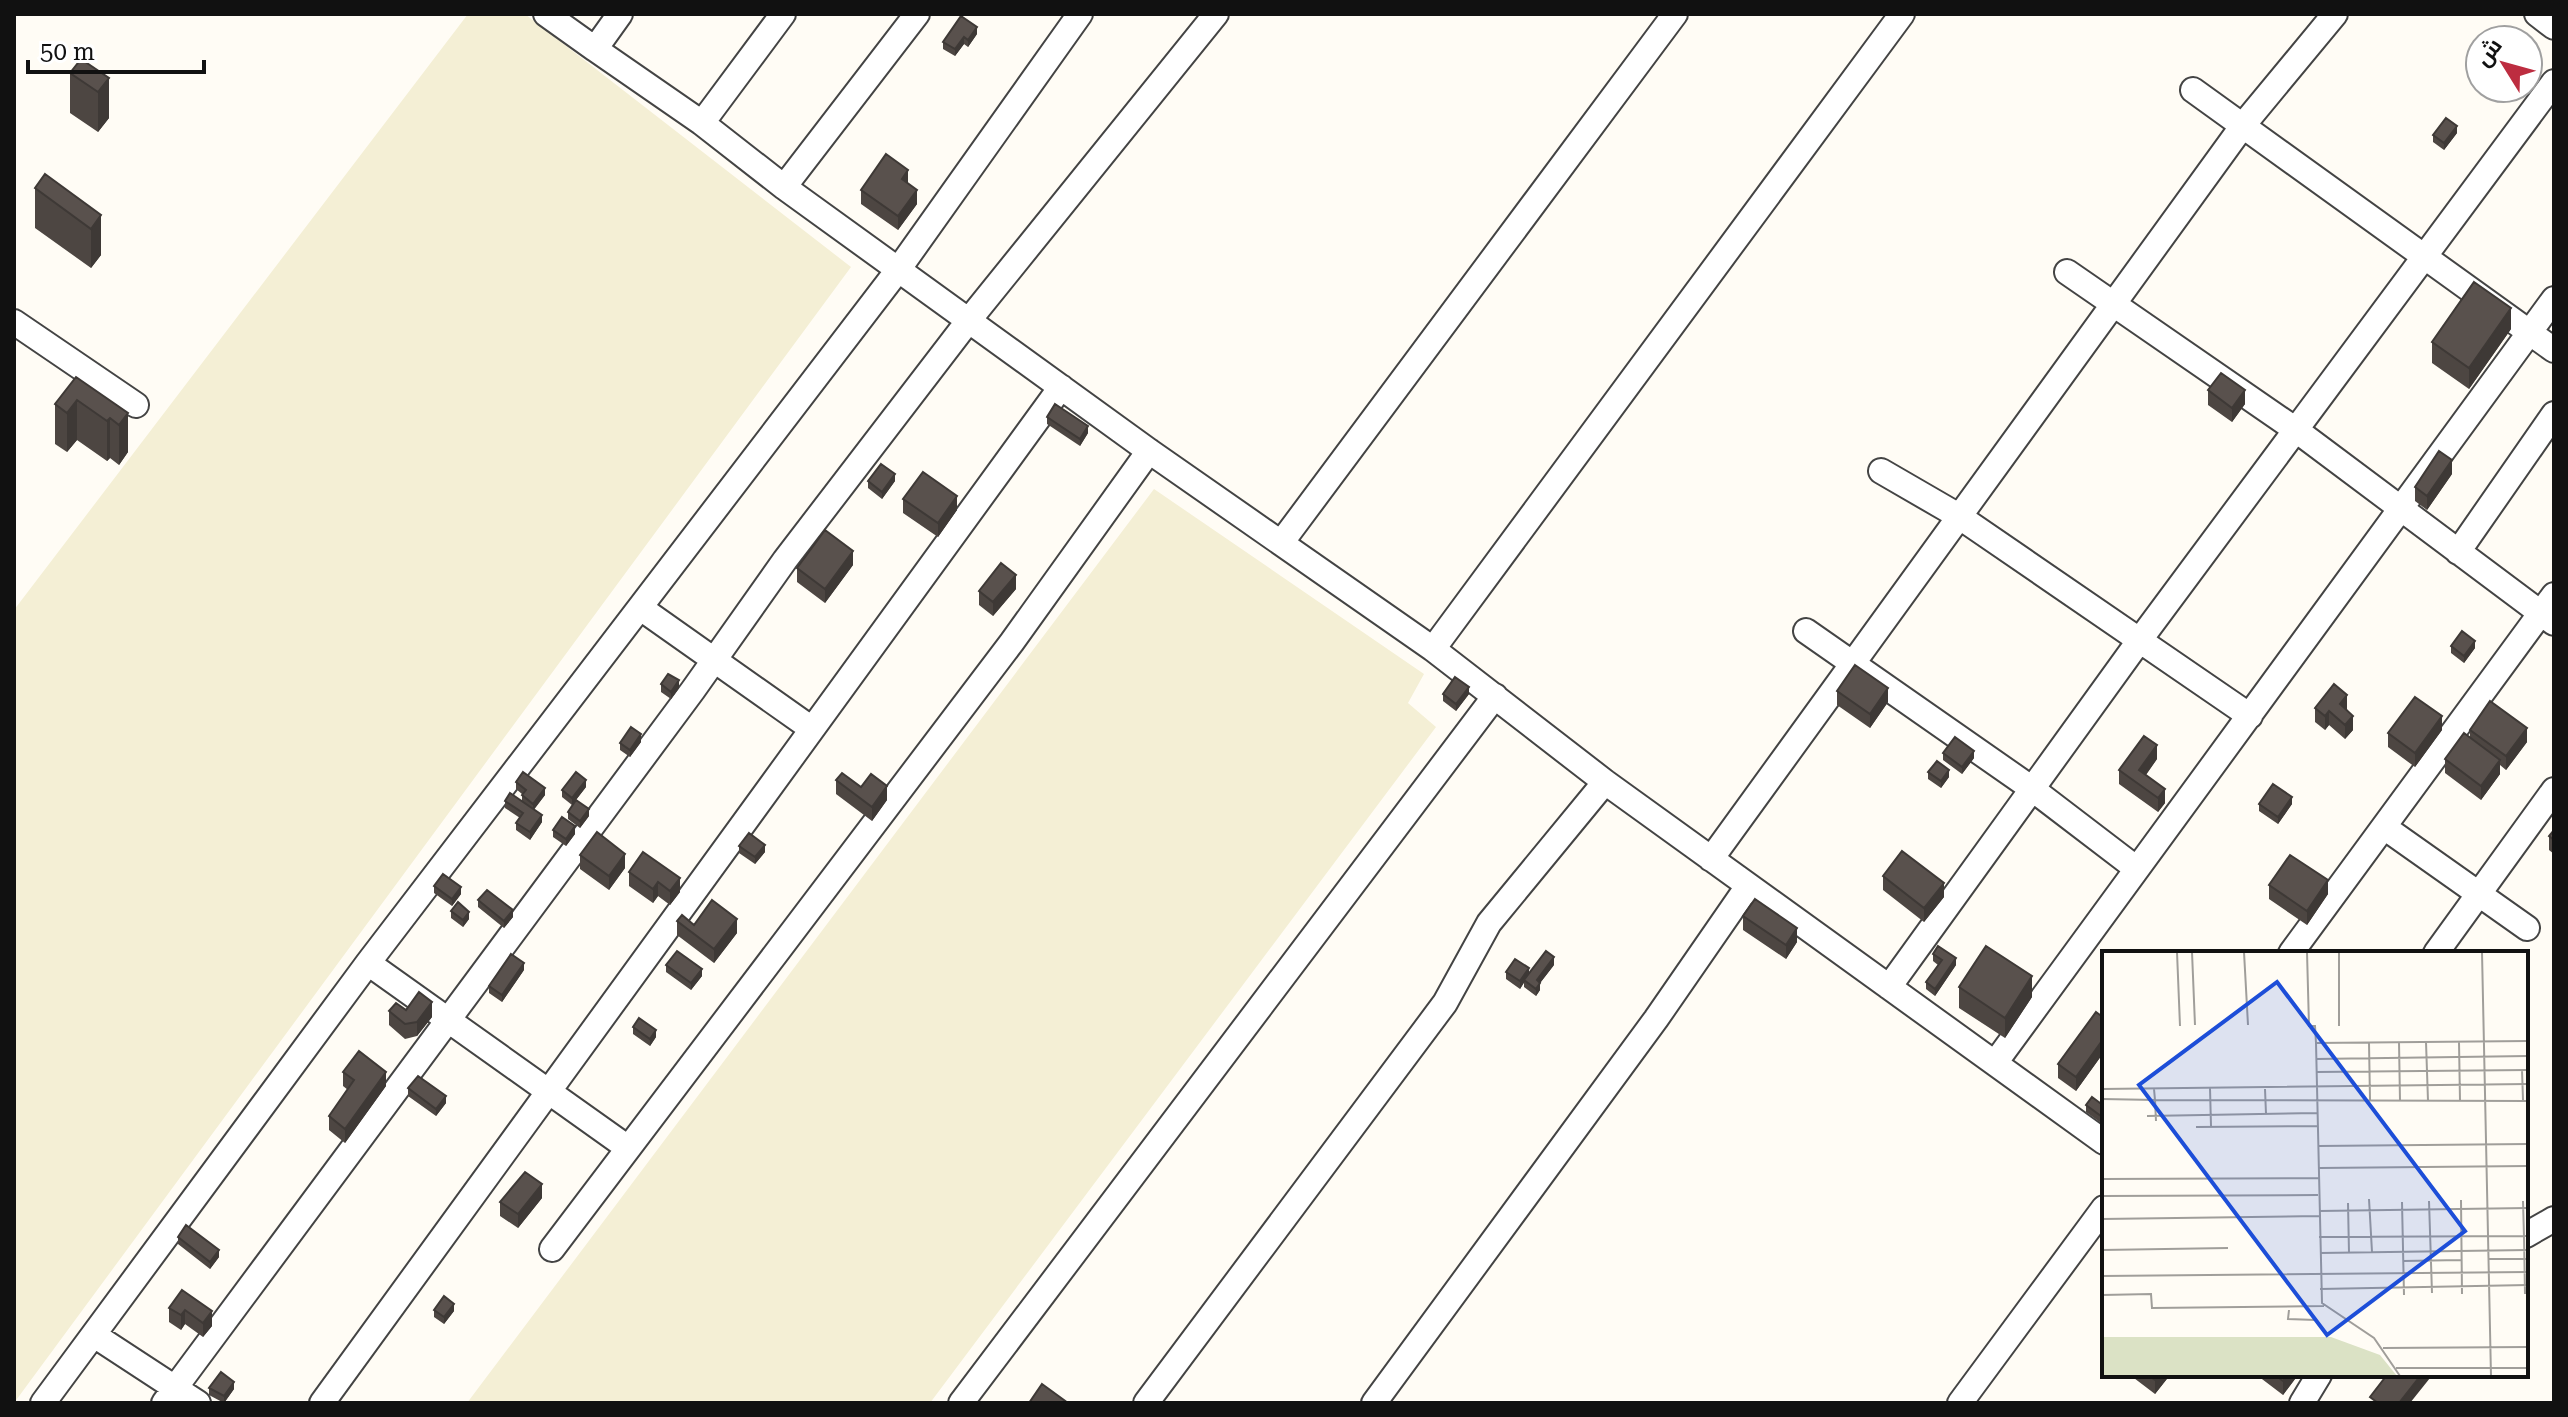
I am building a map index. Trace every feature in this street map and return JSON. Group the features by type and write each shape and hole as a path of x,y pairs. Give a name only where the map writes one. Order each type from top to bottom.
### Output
{"street":[{"path":"546,14 702,123 784,187 1149,451 1433,649 1605,782 2102,1141"},
{"path":"595,49 620,14"},
{"path":"702,123 783,14"},
{"path":"784,187 917,14"},
{"path":"43,1403 368,963 642,609 898,270 1080,14"},
{"path":"170,1396 785,560 969,320 1216,14"},
{"path":"1281,543 1675,14"},
{"path":"1433,649 1902,14"},
{"path":"1711,859 1957,515 2244,124 2335,14"},
{"path":"2537,14 2554,27"},
{"path":"1889,987 2139,641 2554,82"},
{"path":"2193,90 2426,254 2554,350"},
{"path":"2067,272 2296,430 2458,552 2549,611 2292,951"},
{"path":"1995,1063 2554,299"},
{"path":"14,322 136,405"},
{"path":"322,1403 1061,387"},
{"path":"2458,552 2554,414"},
{"path":"552,1249 1012,642 1149,451"},
{"path":"1881,471 1957,515 2250,716"},
{"path":"642,609 812,729"},
{"path":"1806,631 2031,788 2137,869"},
{"path":"961,1403 1495,696"},
{"path":"1146,1403 1445,1003 1489,923 1605,782"},
{"path":"2437,951 2554,790"},
{"path":"2384,827 2527,928"},
{"path":"1374,1403 1656,1019 1748,886"},
{"path":"368,963 628,1148"},
{"path":"1960,1403 2102,1211"},
{"path":"2528,1234 2554,1219"},
{"path":"94,1335 170,1396 198,1403"},
{"path":"2302,1403 2318,1377"}],"shaded area":[{"path":"468,14 525,14 851,267 14,1403 14,610"},
{"path":"1154,489 1424,674 1408,703 1436,727 930,1403 467,1403"}],"building":[{"path":"961,16 977,27 968,40 964,37 955,49 943,42"},
{"path":"81,59 109,78 98,92 70,73"},
{"path":"2446,118 2457,126 2444,143 2433,135"},
{"path":"886,154 908,170 902,179 917,190 898,216 861,190"},
{"path":"45,174 101,215 91,229 35,188"},
{"path":"2474,282 2511,308 2469,368 2432,342"},
{"path":"2221,373 2245,390 2232,408 2208,390"},
{"path":"76,377 128,413 119,425 110,418 107,421 77,400 67,413 55,404"},
{"path":"1055,404 1088,426 1080,439 1047,417"},
{"path":"2439,451 2452,460 2427,496 2415,487"},
{"path":"881,464 895,474 882,492 868,481"},
{"path":"923,472 957,496 938,523 903,499"},
{"path":"825,530 853,551 825,589 797,568"},
{"path":"1001,563 1016,575 993,602 979,591"},
{"path":"2462,631 2475,641 2464,656 2451,646"},
{"path":"1855,665 1888,688 1870,714 1837,691"},
{"path":"668,674 679,680 671,692 661,684"},
{"path":"1455,677 1469,687 1456,704 1443,694"},
{"path":"2334,684 2347,695 2340,704 2353,716 2345,725 2329,711 2325,716 2315,708"},
{"path":"2415,697 2442,716 2415,753 2388,733"},
{"path":"2490,701 2527,728 2506,756 2470,730"},
{"path":"631,727 641,734 630,750 620,743"},
{"path":"2464,733 2500,760 2481,786 2445,759"},
{"path":"2144,736 2157,745 2139,770 2165,789 2158,798 2119,770"},
{"path":"1955,737 1974,751 1962,767 1943,753"},
{"path":"1937,761 1949,770 1941,781 1928,772"},
{"path":"523,772 545,788 533,804 522,795 526,790 516,782"},
{"path":"576,772 586,780 572,798 562,790"},
{"path":"842,773 861,787 871,774 887,786 872,807 836,780"},
{"path":"2273,784 2292,797 2278,817 2259,804"},
{"path":"510,793 542,815 530,832 516,823 523,813 505,801"},
{"path":"576,800 589,809 580,821 568,812"},
{"path":"562,817 575,826 566,839 553,830"},
{"path":"597,832 625,854 609,876 580,855"},
{"path":"749,833 765,845 755,857 739,846"},
{"path":"1902,851 1944,883 1924,908 1883,876"},
{"path":"643,852 680,878 670,891 658,882 653,889 629,872"},
{"path":"2290,855 2328,880 2307,911 2269,885"},
{"path":"443,874 461,887 452,899 434,886"},
{"path":"487,890 513,910 504,921 478,900"},
{"path":"1755,899 1797,928 1786,945 1743,916"},
{"path":"712,900 737,919 714,949 677,921 682,915 694,925"},
{"path":"458,902 469,912 463,920 451,911"},
{"path":"1938,946 1956,958 1935,989 1926,982 1942,960 1933,954"},
{"path":"1986,946 2032,976 2005,1018 1959,987"},
{"path":"677,951 702,969 691,983 666,965"},
{"path":"1546,951 1554,957 1537,980 1540,983 1536,989 1524,980"},
{"path":"511,954 524,963 502,995 489,986"},
{"path":"1515,959 1529,968 1520,981 1506,972"},
{"path":"419,992 432,1002 417,1022 405,1024 389,1011 396,1003 406,1010"},
{"path":"2096,1012 2102,1016 2102,1041 2076,1077 2058,1064"},
{"path":"639,1018 656,1030 650,1039 633,1027"},
{"path":"359,1051 386,1072 345,1129 329,1116 354,1080 343,1072"},
{"path":"418,1076 446,1096 436,1109 408,1088"},
{"path":"2092,1097 2102,1104 2102,1115 2101,1116 2086,1105"},
{"path":"525,1172 542,1184 518,1214 500,1202"},
{"path":"186,1225 219,1250 210,1262 178,1237"},
{"path":"182,1290 212,1311 203,1323 185,1310 181,1315 169,1308"},
{"path":"444,1296 454,1304 444,1317 434,1310"},
{"path":"221,1372 234,1382 224,1396 209,1388"},
{"path":"2385,1377 2419,1377 2399,1403 2378,1403 2370,1397"},
{"path":"1042,1384 1068,1403 1029,1403"}]}
